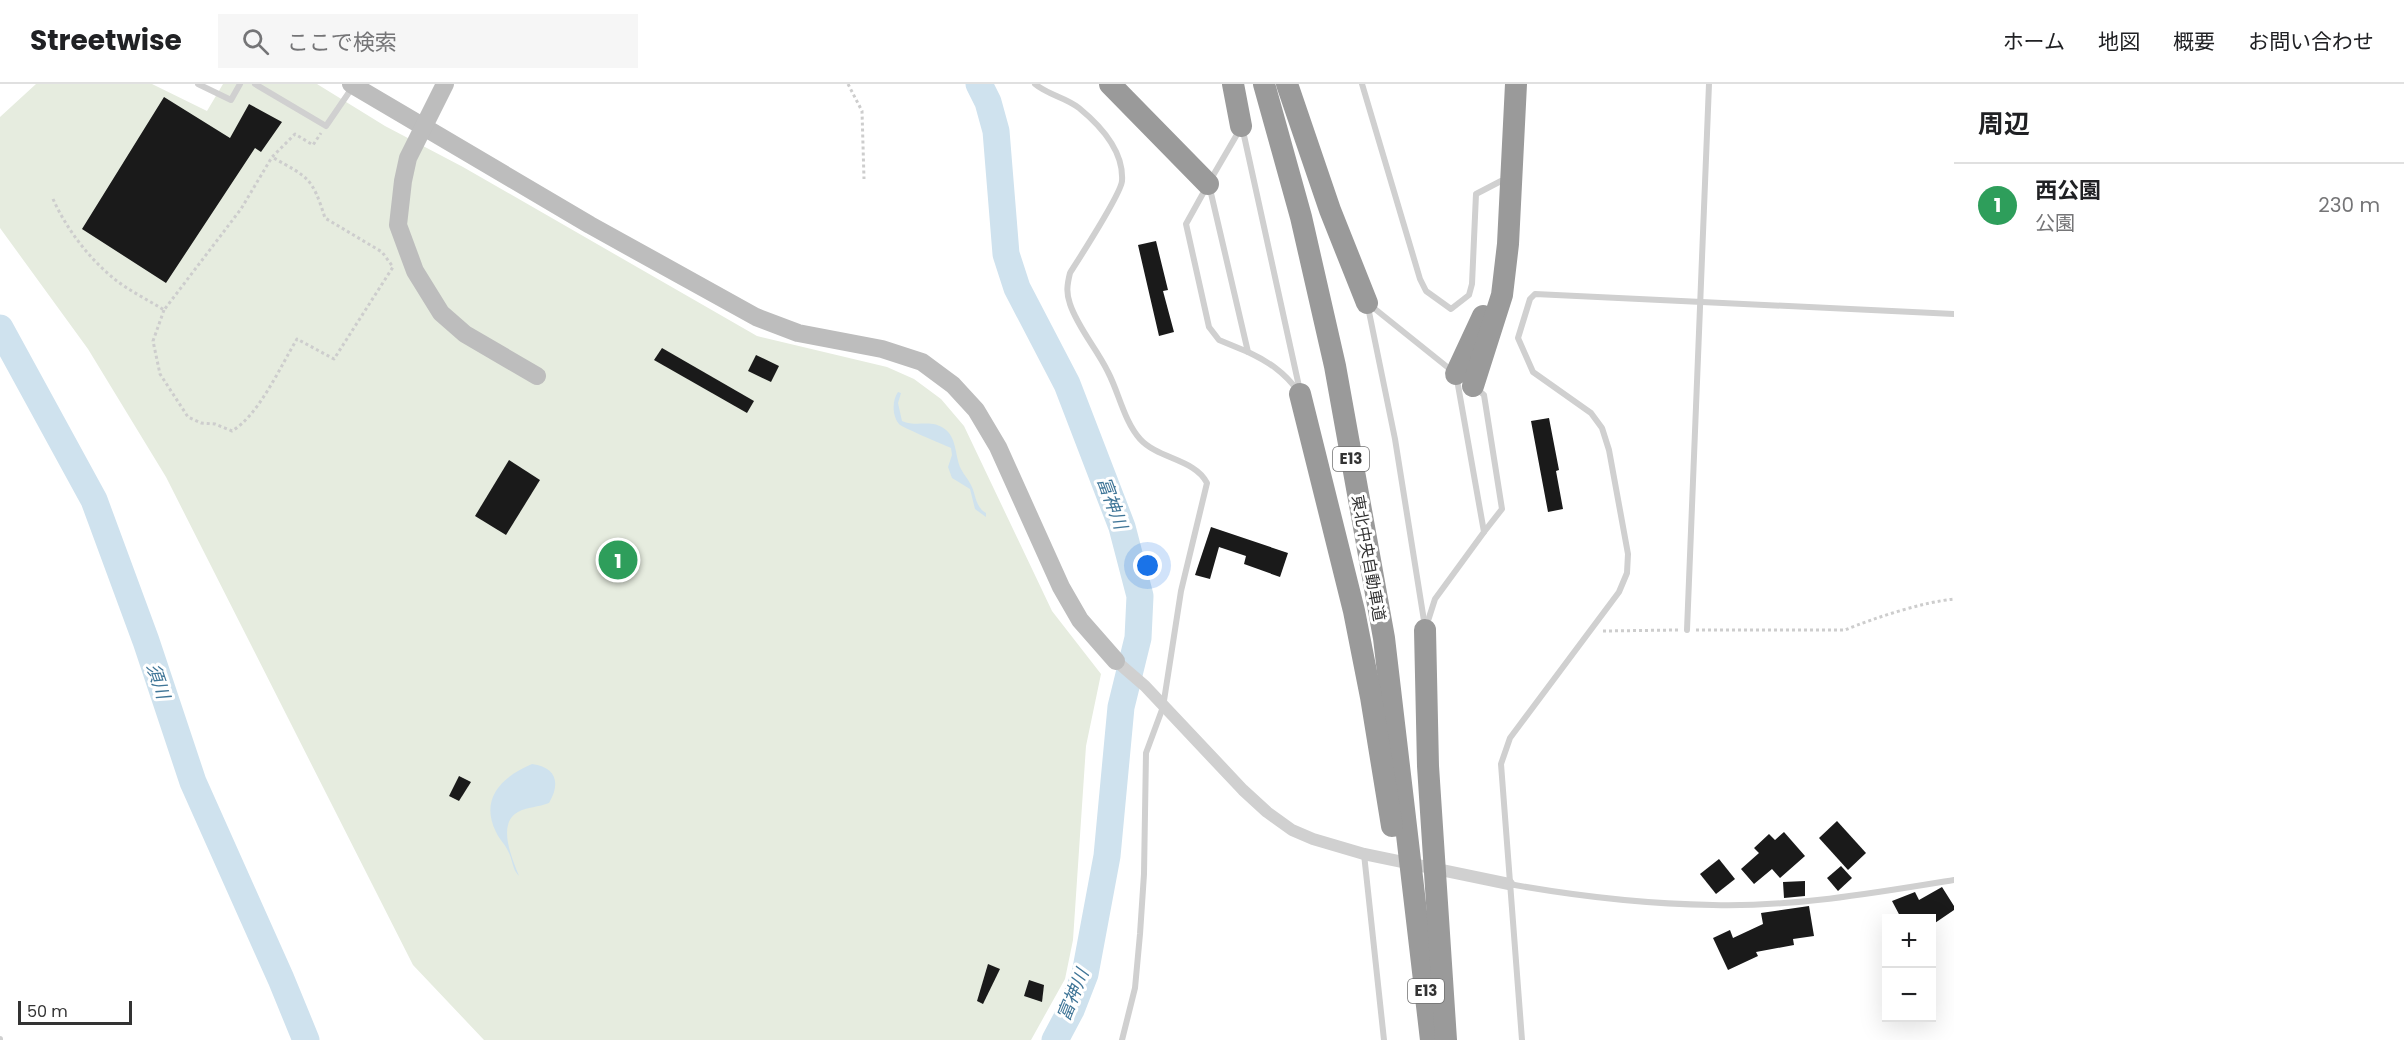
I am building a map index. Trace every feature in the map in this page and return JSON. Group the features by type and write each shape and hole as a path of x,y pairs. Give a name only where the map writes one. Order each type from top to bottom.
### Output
{"highway":[{"path":"1110,84 1212,178"},
{"path":"1125,84 1212,178"},
{"path":"1233,84 1241,126"},
{"name":"東北中央自動車道","path":"1264,84 1301,217 1335,366 1384,638 1401,839 1430,1040"},
{"path":"1287,84 1330,210 1367,303"},
{"path":"1464,380 1491,298 1498,239 1506,84"},
{"path":"1464,380 1502,295 1508,244 1516,84"},
{"path":"1300,394 1354,611 1401,839"},
{"path":"1425,630 1428,766 1440,920 1446,1040"}],"street":[{"path":"445,84 408,158 398,225 415,271 441,313 465,334 537,376"},
{"path":"353,85 590,225 756,317 798,333 882,349 922,362 953,385 976,411 998,447 1061,587 1080,620 1116,661 1145,686 1162,707 1267,812 1302,834 1364,854 1509,884"}],"lane":[{"path":"198,84 231,100 240,84"},
{"path":"255,84 326,126 353,85"},
{"path":"1035,84 1042,90 1078,107 1107,135 1119,156 1122,182 1070,273 1066,289 1070,306 1108,372 1130,423 1140,440 1160,453 1202,472 1208,483 1181,591 1162,707 1146,753 1144,874 1139,945 1135,988 1122,1040"},
{"path":"1362,84 1420,279 1426,291 1451,309 1469,295 1472,284 1476,194 1501,181"},
{"path":"1687,630 1709,84"},
{"path":"1241,126 1186,224 1209,327 1219,340 1248,352 1286,375 1300,394"},
{"path":"1241,126 1300,394"},
{"path":"1212,178 1248,352"},
{"path":"1522,1040 1501,764 1510,738 1619,592 1627,573 1628,554 1609,450 1602,428 1591,413 1533,372 1518,338 1530,300 1535,294 1954,314"},
{"path":"1367,303 1484,394 1502,509 1435,599 1425,630"},
{"path":"1367,303 1395,439 1425,630"},
{"path":"1464,380 1484,532"},
{"path":"1364,854 1384,1040"},
{"path":"1509,884 1583,895 1715,905 1825,898 1954,880"}],"path":[{"path":"848,84 862,111 864,179"},
{"path":"272,157 305,175 316,191 325,218 382,252 393,267 334,359 297,339 255,408 243,424 231,431 188,417 160,374 153,341 164,310 241,209 272,157 295,134 313,145 326,126"},
{"path":"53,199 60,214 95,262 114,279 164,310"},
{"path":"1589,632 1845,630 1864,622 1954,599"}],"shaded area":[{"path":"36,84 152,84 207,111 223,84 317,84 385,126 463,167 757,336 887,367 914,379 941,399 964,426 1052,611 1101,674 1086,746 1073,940 1065,979 1031,1040 484,1040 413,965 166,477 88,349 0,228 0,117"}],"water":[{"path":"898,392 901,393 898,403 902,421 940,426 950,434 961,469 971,485 978,504 986,513 986,517 975,509 970,489 952,478 948,467 952,455 951,448 899,424 894,408"},
{"path":"532,764 551,772 555,789 549,803 518,812 511,818 508,825 508,842 519,876 507,848 496,832 491,820 490,809 492,799 503,782"}],"building":[{"path":"164,97 230,138 249,104 282,122 261,152 255,148 166,283 82,229"},
{"path":"1156,241 1168,290 1163,291 1174,332 1159,336 1138,245"},
{"path":"662,348 754,401 747,413 654,360"},
{"path":"756,355 779,366 771,382 748,371"},
{"path":"1549,418 1559,470 1556,471 1563,509 1548,512 1531,421"},
{"path":"509,460 540,480 506,535 475,516"},
{"path":"1211,527 1288,553 1280,577 1244,564 1246,556 1219,547 1210,579 1195,575"},
{"path":"459,776 471,782 459,801 449,796"},
{"path":"1837,821 1866,853 1848,870 1819,838"},
{"path":"1784,832 1805,856 1780,878 1772,869 1754,884 1741,869 1759,853 1754,848 1769,834 1775,840"},
{"path":"1719,859 1735,879 1716,894 1700,874"},
{"path":"1841,866 1852,878 1838,891 1827,878"},
{"path":"1805,881 1805,896 1784,898 1783,882"},
{"path":"1942,887 1954,906 1954,910 1936,922 1936,914 1899,914 1892,901 1915,892 1919,900"},
{"path":"1809,906 1814,936 1793,939 1794,945 1756,952 1758,956 1728,970 1713,938 1730,930 1733,938 1763,924 1761,913"},
{"path":"988,964 1000,969 983,1004 977,1001"},
{"path":"1029,980 1044,985 1042,1002 1024,996"}],"waterway":[{"name":"富神川","path":"979,84 988,102 996,131 1006,254 1017,288 1067,384 1122,527 1140,596 1138,638 1121,707 1107,856 1085,974 1071,1010 1055,1040"},
{"name":"須川","path":"0,328 94,500 146,641 193,782 306,1040"}],"place":[{"name":"西公園","path":"618,560"}]}
